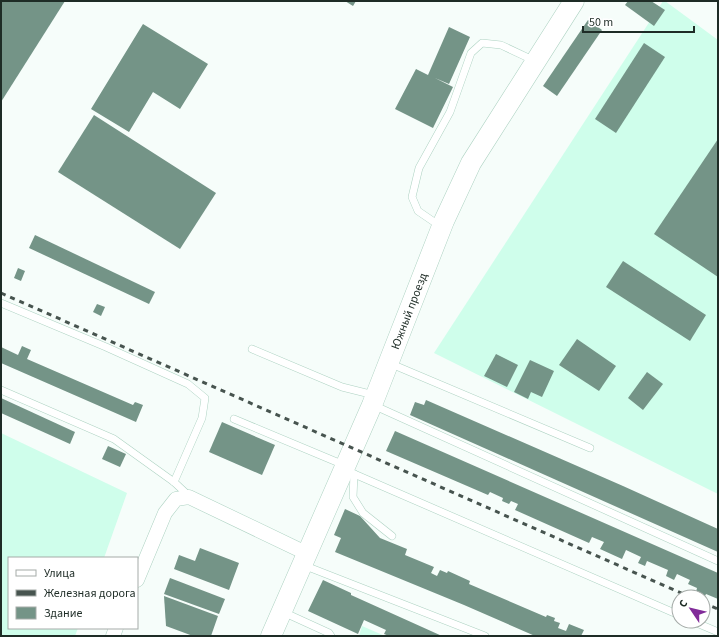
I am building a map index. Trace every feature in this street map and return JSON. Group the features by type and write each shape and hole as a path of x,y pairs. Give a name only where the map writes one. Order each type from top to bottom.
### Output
{"street":[{"name":"Южный проезд","path":"271,636 305,559 348,470 442,227 471,163 574,1"},
{"path":"138,578 165,513 176,498 189,497 305,559"}],"lane":[{"path":"442,227 418,212 412,197 419,168 450,112 471,53 482,43 501,45 535,61"},
{"path":"1,303 106,347 188,384 205,398 202,418 174,482"},
{"path":"252,349 374,400 718,561"},
{"path":"389,362 590,448"},
{"path":"1,390 114,439 174,482 189,497"},
{"path":"234,419 348,470 390,491 671,613"},
{"path":"348,470 353,496 363,513 392,536"},
{"path":"305,559 484,636"},
{"path":"282,611 329,633 331,636"}],"shaded area":[{"path":"663,1 718,40 718,494 434,353"},
{"path":"1,433 127,493 104,557 8,557 8,629 78,629 75,636 1,636"},
{"path":"362,626 385,636 359,636"}],"building":[{"path":"1,1 65,1 1,102"},
{"path":"345,1 356,1 353,6"},
{"path":"628,1 651,1 665,10 654,26 625,5"},
{"path":"588,20 602,30 557,96 543,86"},
{"path":"143,24 208,64 180,109 153,92 129,132 91,109"},
{"path":"449,27 470,37 449,84 435,78 453,87 433,128 395,109 416,69 428,75"},
{"path":"644,43 665,57 616,133 595,119"},
{"path":"94,115 216,193 180,249 58,172"},
{"path":"718,139 718,277 654,234"},
{"path":"35,235 155,292 149,304 29,248"},
{"path":"623,261 706,315 690,341 606,287"},
{"path":"18,268 25,271 21,281 14,278"},
{"path":"97,304 105,307 101,316 93,312"},
{"path":"577,339 616,366 599,391 559,365"},
{"path":"22,346 31,350 27,359 133,405 135,402 143,405 136,422 1,363 1,347 18,355"},
{"path":"496,354 518,365 507,387 484,376"},
{"path":"530,360 554,371 542,397 531,392 528,399 514,392"},
{"path":"647,372 663,384 643,410 628,398"},
{"path":"1,398 75,432 70,444 1,413"},
{"path":"426,400 718,529 718,552 410,415 415,402 424,405"},
{"path":"222,422 275,445 262,475 209,452"},
{"path":"395,431 718,573 718,599 711,596 711,589 697,589 688,584 690,580 677,574 674,580 666,576 668,570 647,561 645,566 638,563 641,557 626,550 622,559 600,549 604,542 592,537 589,543 515,510 518,504 511,501 509,504 502,501 503,498 490,492 488,495 386,451"},
{"path":"108,446 126,454 120,467 102,459"},
{"path":"345,509 360,516 380,538 407,549 405,555 434,567 431,573 437,576 440,570 447,573 448,571 470,581 469,584 546,617 547,615 555,618 554,621 560,623 558,628 566,631 569,624 584,630 581,636 535,636 335,552 341,538 334,535"},
{"path":"200,548 239,563 229,590 174,569 179,555 195,561"},
{"path":"170,578 225,599 219,614 164,594"},
{"path":"323,580 351,593 351,595 442,636 389,636 384,634 386,630 364,620 358,634 308,611"},
{"path":"164,596 218,616 211,636 193,636 166,626"}],"railway":[{"path":"1,293 672,589"},
{"path":"711,606 718,609"}]}
